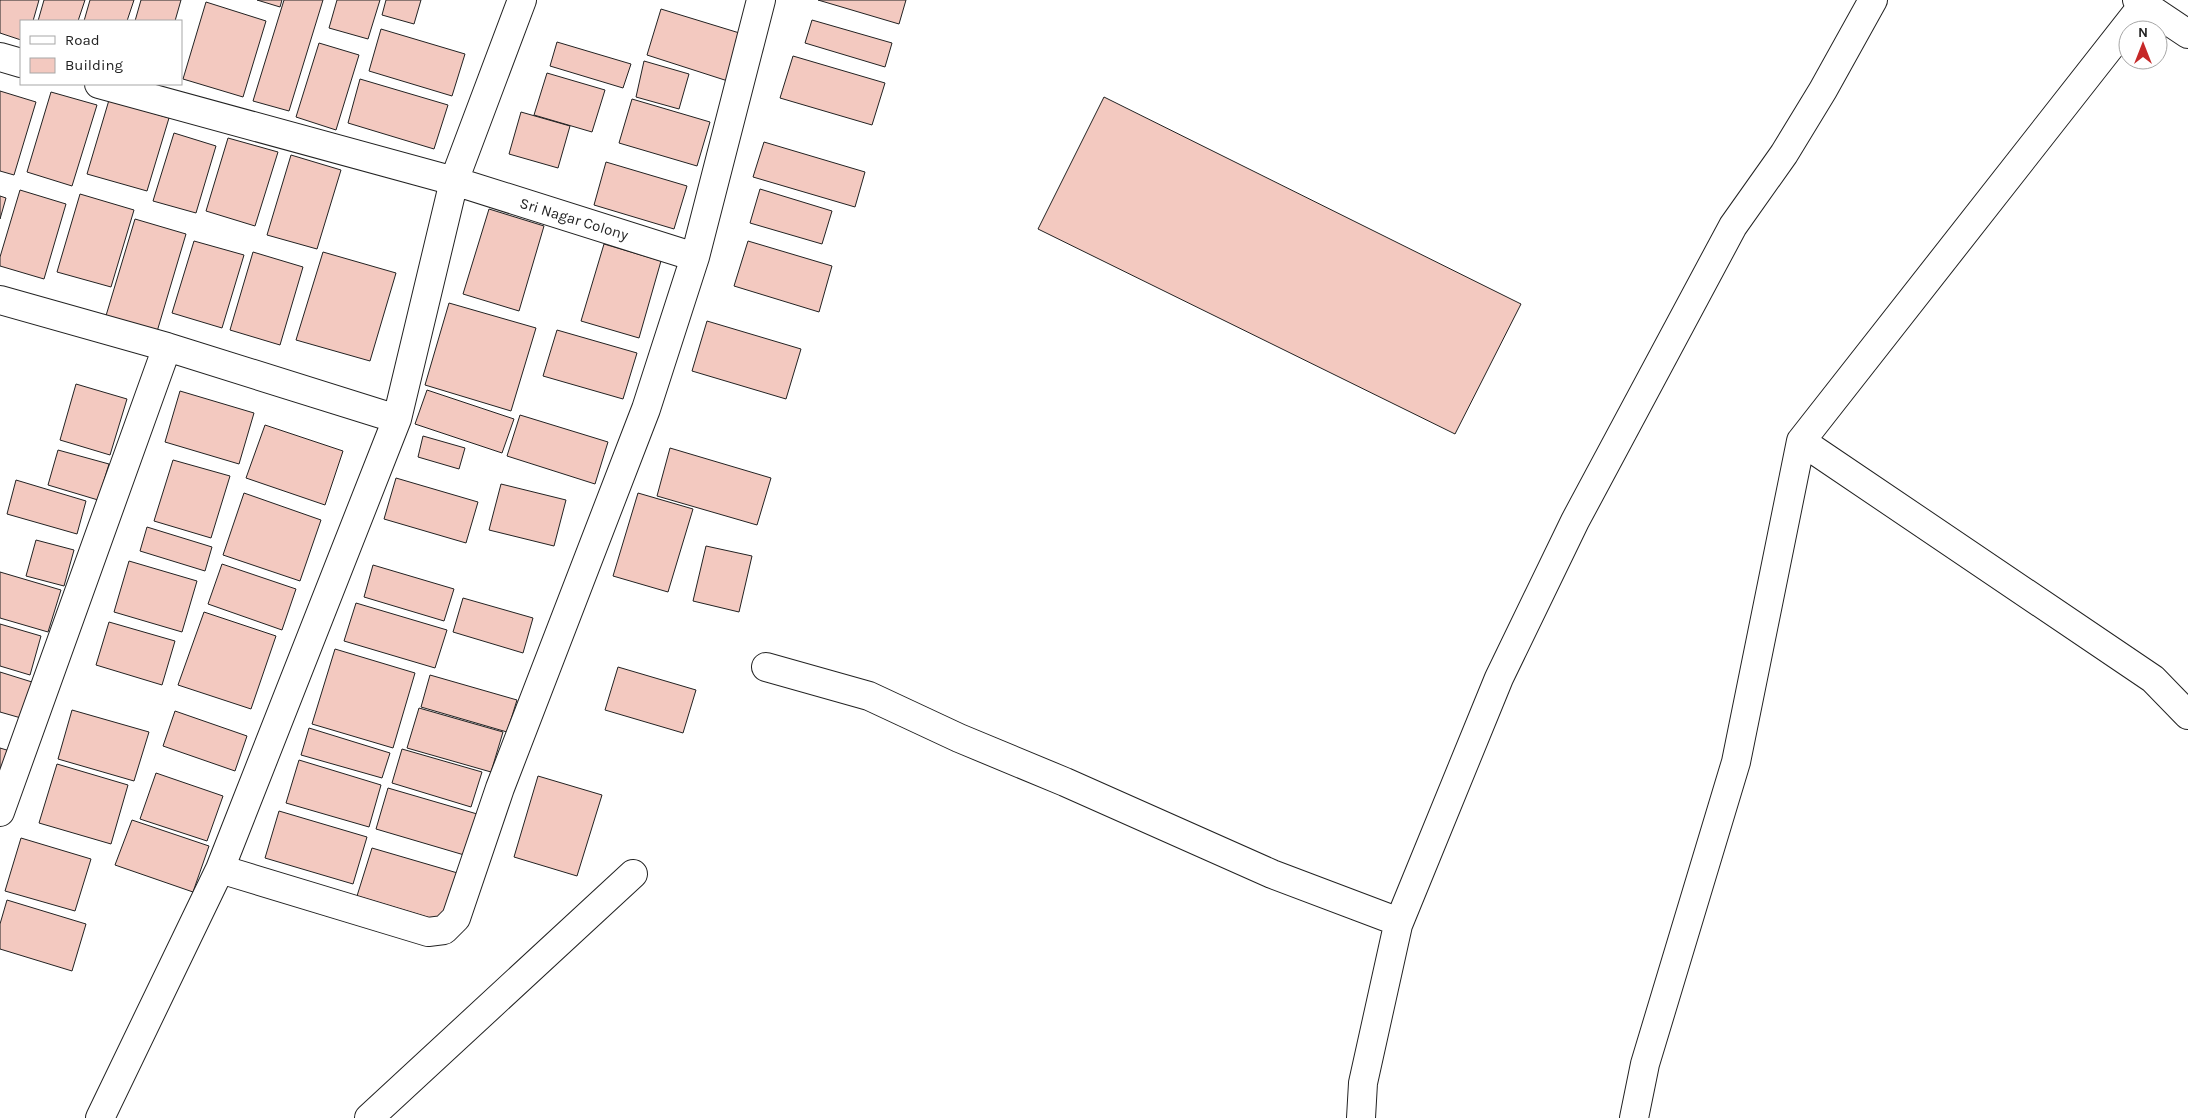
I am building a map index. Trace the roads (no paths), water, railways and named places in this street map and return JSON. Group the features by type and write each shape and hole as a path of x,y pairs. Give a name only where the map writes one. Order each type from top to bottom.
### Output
{"street":[{"path":"100,1118 220,869 396,419 454,181 522,0"},
{"path":"220,869 428,932 444,930 456,918 500,788 646,409 695,256 761,0"},
{"path":"1361,1118 1363,1083 1399,922 1499,678 1575,521 1733,226 1789,146 1823,90 1873,0"},
{"path":"1634,1118 1646,1064 1736,762 1801,441 2140,2 2188,34"},
{"path":"0,57 20,63"},
{"name":"Sri Nagar Colony","path":"103,85 454,181 695,256"},
{"path":"0,300 167,348 396,419"},
{"path":"0,812 167,348"},
{"path":"1801,441 2152,678 2188,715"},
{"path":"766,667 869,696 959,738 1074,786 1272,874 1399,922"},
{"path":"369,1118 633,874"}]}
